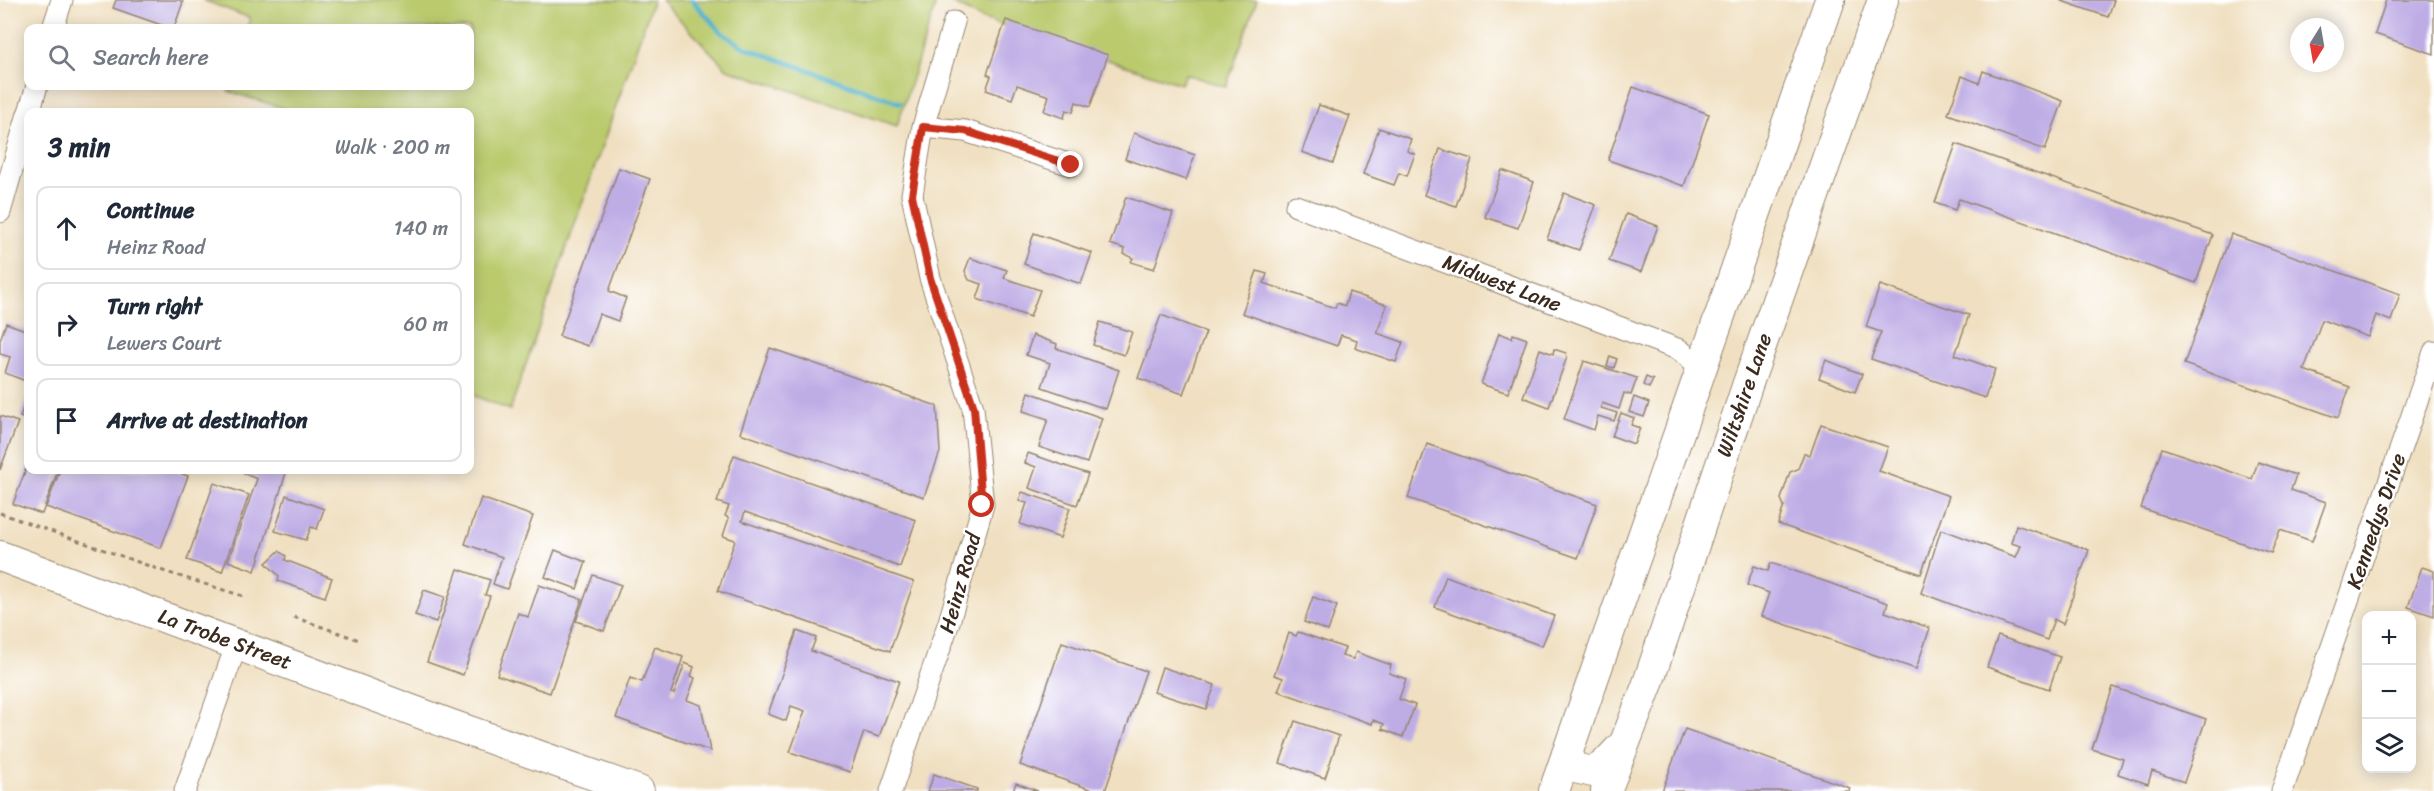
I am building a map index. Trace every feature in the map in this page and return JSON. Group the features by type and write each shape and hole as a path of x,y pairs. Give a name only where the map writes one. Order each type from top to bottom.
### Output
{"main road":[{"path":"1554,791 1830,0"},
{"name":"Wiltshire Lane","path":"1606,791 1647,686 1747,386 1883,0"},
{"path":"1702,370 1747,386"},
{"name":"La Trobe Street","path":"0,556 234,651"},
{"name":"La Trobe Street","path":"0,576 234,651 639,791"},
{"path":"1567,754 1572,765 1585,772 1593,772 1610,759 1625,742"}],"street":[{"path":"54,24 62,0"},
{"name":"Heinz Road","path":"891,791 949,622 982,505 974,408 930,278 912,195 923,127 954,22"},
{"path":"30,108 36,90"},
{"path":"923,127 965,131 1071,165"},
{"path":"0,212 24,130"},
{"name":"Midwest Lane","path":"1296,206 1680,350 1702,370"},
{"name":"Kennedys Drive","path":"2282,791 2434,352"},
{"path":"185,791 234,651"}],"path":[{"path":"0,513 166,572 243,596"},
{"path":"294,617 358,640"}],"green space":[{"path":"203,0 653,0 510,410 474,396 474,108 283,108 228,91 474,90 474,24 248,24 250,18"},
{"path":"661,0 937,0 897,126 727,69"},
{"path":"947,0 1257,0 1226,87 1185,74 1181,84 981,18"}],"building":[{"path":"116,0 179,0 183,2 175,24 159,24 113,8"},
{"path":"2059,0 2114,0 2108,17"},
{"path":"2386,0 2434,0 2434,54 2375,34"},
{"path":"1006,20 1108,55 1090,107 1076,102 1073,112 1066,110 1064,118 1044,111 1049,96 1017,85 1012,99 986,90 991,76 987,74"},
{"path":"1983,71 2063,101 2045,150 1948,114 1962,76 1979,83"},
{"path":"1633,87 1709,114 1684,186 1608,160"},
{"path":"1319,105 1350,116 1333,163 1302,152"},
{"path":"1379,128 1411,139 1407,151 1415,154 1407,176 1399,173 1394,185 1363,174"},
{"path":"1134,133 1195,155 1186,180 1125,159"},
{"path":"1956,144 2213,235 2196,283 1959,199 1955,210 1935,203"},
{"path":"1440,149 1472,159 1456,206 1424,195"},
{"path":"619,168 650,179 609,291 626,298 618,321 599,314 588,346 559,336"},
{"path":"1502,170 1534,182 1518,228 1485,217"},
{"path":"1564,193 1596,205 1579,250 1547,239"},
{"path":"1126,197 1173,213 1154,269 1131,262 1133,258 1124,254 1125,249 1110,244"},
{"path":"1626,214 1658,226 1641,272 1609,261"},
{"path":"1034,233 1092,253 1081,284 1024,264"},
{"path":"2231,234 2400,294 2391,321 2376,315 2368,337 2322,320 2304,370 2350,387 2338,418 2184,364"},
{"path":"970,258 1007,270 1004,278 1040,290 1030,317 977,299 982,284 969,280 965,271"},
{"path":"1257,271 1267,274 1264,283 1335,308 1337,303 1345,306 1349,292 1387,305 1377,333 1403,342 1396,362 1355,348 1357,340 1341,335 1337,346 1242,313"},
{"path":"1880,285 1969,315 1955,355 1995,369 1985,398 1871,359 1881,332 1866,327"},
{"path":"1161,315 1206,332 1183,394 1138,378"},
{"path":"1100,322 1132,332 1124,355 1093,345"},
{"path":"6,323 24,330 24,380 5,373 10,357 0,354 0,340"},
{"path":"1499,333 1512,338 1513,334 1527,339 1508,393 1481,384"},
{"path":"1033,335 1057,344 1056,348 1119,370 1106,409 1042,387 1050,363 1026,355"},
{"path":"770,348 937,406 940,452 924,497 740,433"},
{"path":"1540,349 1553,354 1554,349 1566,353 1567,357 1549,407 1523,397"},
{"path":"1610,356 1617,359 1614,368 1607,366"},
{"path":"1826,360 1862,374 1855,392 1819,378"},
{"path":"1584,361 1637,378 1631,395 1624,393 1619,409 1602,403 1601,408 1617,413 1614,421 1598,416 1594,430 1564,419"},
{"path":"1646,377 1653,380 1649,388 1643,385"},
{"path":"1029,392 1102,418 1087,463 1039,447 1048,419 1023,411"},
{"path":"1634,397 1649,403 1644,417 1629,412"},
{"path":"24,406 24,418 20,417"},
{"path":"1621,413 1634,418 1631,425 1640,428 1634,444 1612,436"},
{"path":"0,416 18,422 0,470"},
{"path":"1821,424 1888,447 1879,471 1949,496 1921,574 1778,524 1784,506 1781,499 1790,472 1798,469 1804,453 1810,455"},
{"path":"1427,444 1597,504 1578,558 1408,498"},
{"path":"2162,448 2252,479 2258,462 2296,475 2291,490 2326,502 2312,541 2280,530 2271,553 2141,508"},
{"path":"1028,453 1088,474 1077,505 1029,488 1036,467 1025,463"},
{"path":"734,455 916,520 900,567 745,512 742,521 914,582 890,651 718,591 735,540 723,536 729,518 725,516 729,506 717,502"},
{"path":"24,474 57,474 42,514 13,504"},
{"path":"58,474 182,474 188,476 161,548 46,507"},
{"path":"244,474 286,474 255,571 228,561 257,479"},
{"path":"214,483 249,495 222,572 187,560"},
{"path":"1022,492 1070,508 1060,538 1020,524 1027,503 1019,501"},
{"path":"286,495 324,509 317,529 311,527 306,540 275,531"},
{"path":"481,498 533,516 507,589 493,584 502,557 465,544"},
{"path":"2016,525 2089,550 2063,624 2054,619 2047,640 1921,593 1941,529 2016,557 2021,546 2011,543"},
{"path":"555,550 586,562 577,589 545,577"},
{"path":"279,551 286,556 285,560 332,578 325,597 278,581 279,576 266,563"},
{"path":"1771,563 1888,603 1885,612 1930,628 1916,669 1761,616 1769,593 1747,585 1754,566 1768,571"},
{"path":"2422,567 2434,571 2434,616 2408,607"},
{"path":"458,569 490,580 485,595 490,596 463,675 427,662"},
{"path":"593,575 621,585 604,631 576,621"},
{"path":"1446,576 1554,616 1542,646 1435,607"},
{"path":"539,585 582,599 550,693 497,675 518,613 528,617"},
{"path":"424,590 445,597 436,622 415,615"},
{"path":"1313,597 1337,606 1328,631 1304,622"},
{"path":"797,631 816,638 811,651 899,681 879,737 864,732 850,772 790,752 805,711 791,706 786,721 768,714"},
{"path":"1298,632 1345,648 1342,656 1353,659 1356,652 1391,665 1389,673 1406,679 1399,699 1415,705 1403,737 1382,729 1384,724 1373,720 1372,724 1278,691 1283,678 1274,675 1289,633 1296,636"},
{"path":"1998,636 2060,657 2049,689 1987,667"},
{"path":"1062,642 1146,671 1105,791 1096,791 1020,765"},
{"path":"655,647 683,657 671,693 674,694 685,663 694,667 691,676 695,678 687,700 701,705 710,751 616,718 630,678 642,682"},
{"path":"1162,667 1215,685 1206,709 1154,692"},
{"path":"2113,687 2206,719 2184,782 2152,771 2148,784 2118,774 2123,759 2092,749"},
{"path":"1295,721 1339,736 1325,778 1280,763"},
{"path":"1685,729 1850,788 1849,791 1662,791"},
{"path":"934,774 977,789 977,791 928,791"},
{"path":"1016,783 1038,791 1013,791"}],"waterway":[{"path":"692,0 722,33 744,47 900,103"}],"route":[{"path":"982,505 974,408 930,278 912,195 923,127 965,131 1071,165"}]}
